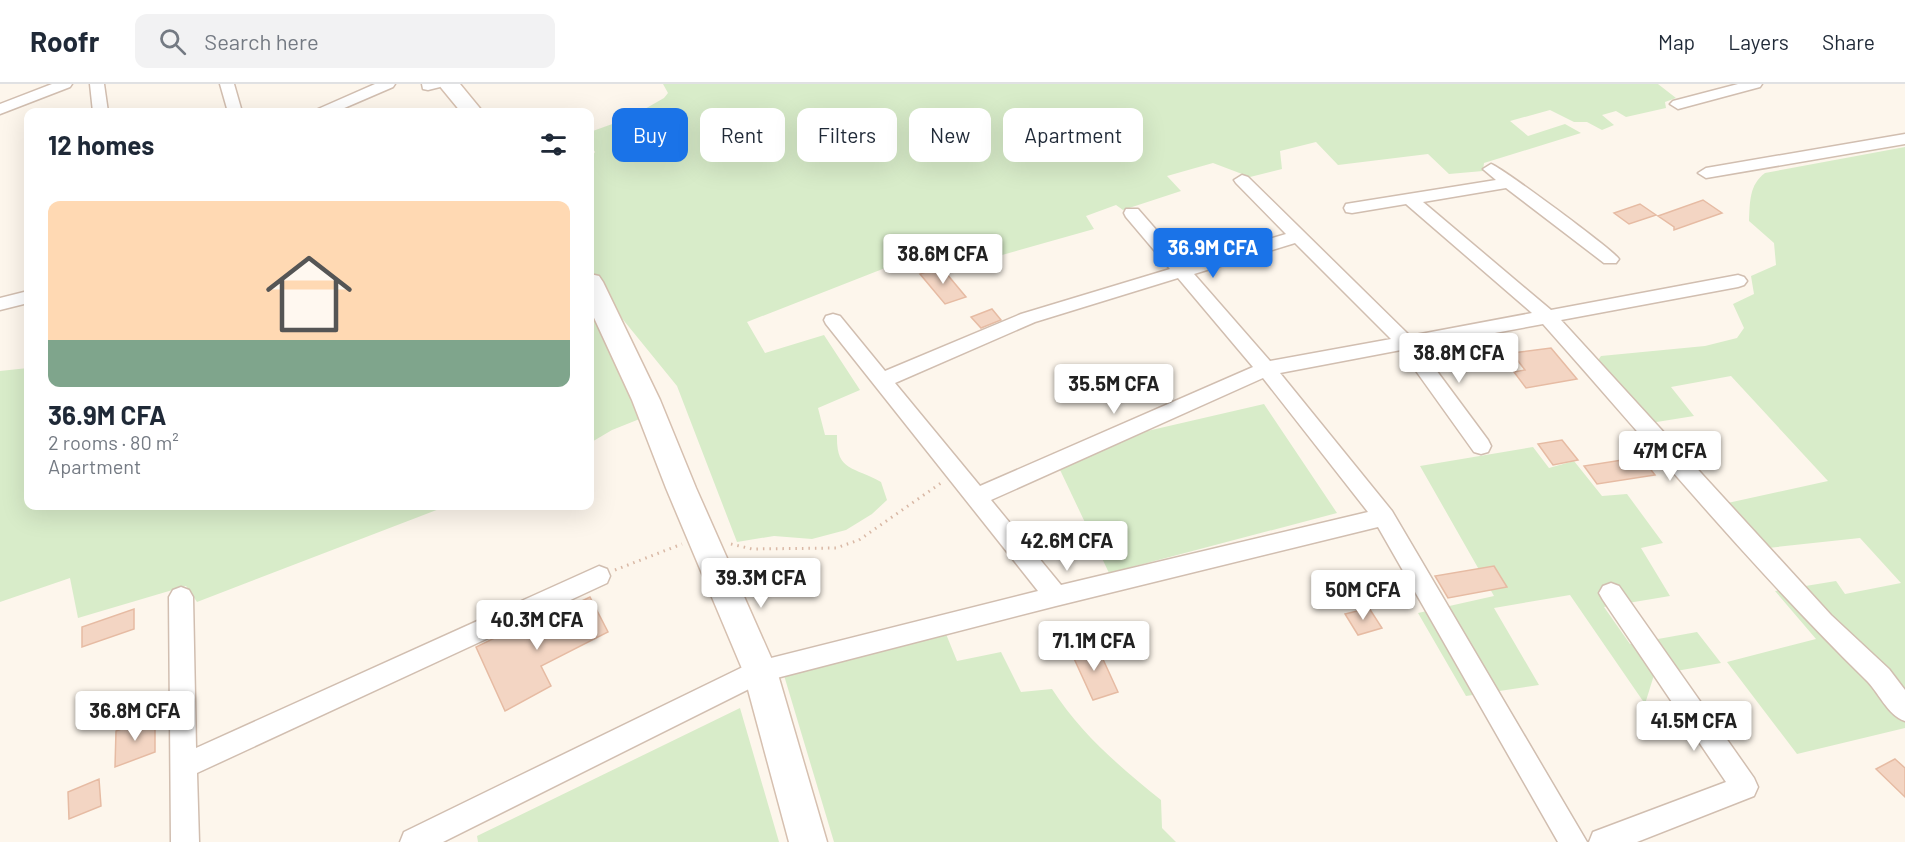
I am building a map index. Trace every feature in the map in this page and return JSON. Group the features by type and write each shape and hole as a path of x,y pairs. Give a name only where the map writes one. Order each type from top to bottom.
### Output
{"street":[{"path":"0,109 65,84"},
{"path":"97,84 101,108"},
{"path":"227,84 234,108"},
{"path":"332,108 388,84"},
{"path":"1678,104 1755,84"},
{"path":"438,85 467,108"},
{"path":"1706,173 1905,139"},
{"path":"1491,169 1610,259"},
{"path":"1242,180 1406,343 1481,446"},
{"path":"1352,208 1510,183"},
{"path":"1410,199 1546,315 1823,622 1880,676 1905,710"},
{"path":"1132,213 1266,369 1384,517 1573,842"},
{"path":"883,380 1028,318 1298,236"},
{"path":"977,496 1266,369 1738,281"},
{"path":"594,290 646,400 760,671 808,842"},
{"path":"0,304 24,298"},
{"path":"833,320 1056,596"},
{"path":"414,842 760,671 1056,596 1384,517"},
{"path":"184,766 599,576"},
{"path":"1603,842 1745,787 1611,593"},
{"path":"181,597 185,842"}],"path":[{"path":"599,576 702,536 752,549 836,548 847,545 859,540 957,472"}],"green space":[{"path":"663,84 1658,84 1676,98 1665,102 1666,108 1626,117 1616,111 1602,115 1614,125 1602,130 1587,122 1574,122 1550,110 1510,121 1528,136 1565,124 1581,133 1484,163 1483,171 1449,174 1428,154 1338,165 1316,142 1280,151 1282,169 1250,177 1213,163 1167,176 1181,191 1123,210 1116,205 1086,216 1094,229 995,257 972,234 747,322 765,353 824,335 860,390 818,408 825,435 837,435 837,447 843,462 881,482 887,500 872,514 846,530 812,539 774,536 737,542 677,386 594,284 594,131 612,124 612,162 688,162 688,108 646,108 664,98 668,93"},
{"path":"1905,147 1905,728 1797,754 1727,662 1816,639 1775,591 1836,581 1845,594 1901,583 1860,538 1749,550 1714,506 1828,481 1731,376 1671,387 1694,416 1638,425 1591,370 1601,356 1705,346 1737,338 1744,328 1733,304 1754,294 1751,276 1776,265 1774,243 1749,221 1753,188 1765,173"},
{"path":"594,312 659,397 662,410 612,430 594,441"},
{"path":"24,368 24,510 437,510 197,602 186,586 78,618 70,578 0,602 0,371"},
{"path":"1264,404 1337,513 1109,573 1052,453"},
{"path":"1533,447 1549,468 1574,461 1602,496 1627,494 1663,543 1641,548 1670,596 1604,607 1630,644 1697,632 1721,663 1654,675 1645,704 1570,595 1494,608 1539,685 1466,696 1418,613 1494,596 1420,466"},
{"path":"946,634 957,661 1001,652 1021,692 1052,689 1088,735 1161,800 1162,828 1176,842 834,842 783,672"},
{"path":"740,708 779,842 478,842 477,836"}],"building":[{"path":"1703,200 1722,213 1674,230 1674,227 1658,216"},
{"path":"1640,204 1656,215 1629,224 1614,213"},
{"path":"941,267 966,297 945,304 920,274"},
{"path":"992,309 1001,320 981,328 971,317"},
{"path":"1551,348 1577,379 1526,388 1514,372 1525,370 1512,353"},
{"path":"1562,440 1578,460 1553,465 1538,444"},
{"path":"1641,457 1655,475 1597,484 1584,466"},
{"path":"1494,566 1507,587 1448,598 1435,576"},
{"path":"590,597 608,632 541,666 551,686 505,711 476,647 521,625 523,629"},
{"path":"1369,608 1382,628 1358,635 1345,614"},
{"path":"134,609 134,629 82,647 82,627"},
{"path":"1096,644 1118,692 1093,700 1071,652"},
{"path":"155,717 155,752 115,767 116,731"},
{"path":"1895,759 1905,768 1905,797 1876,769"},
{"path":"99,779 101,806 69,819 68,792"}]}
